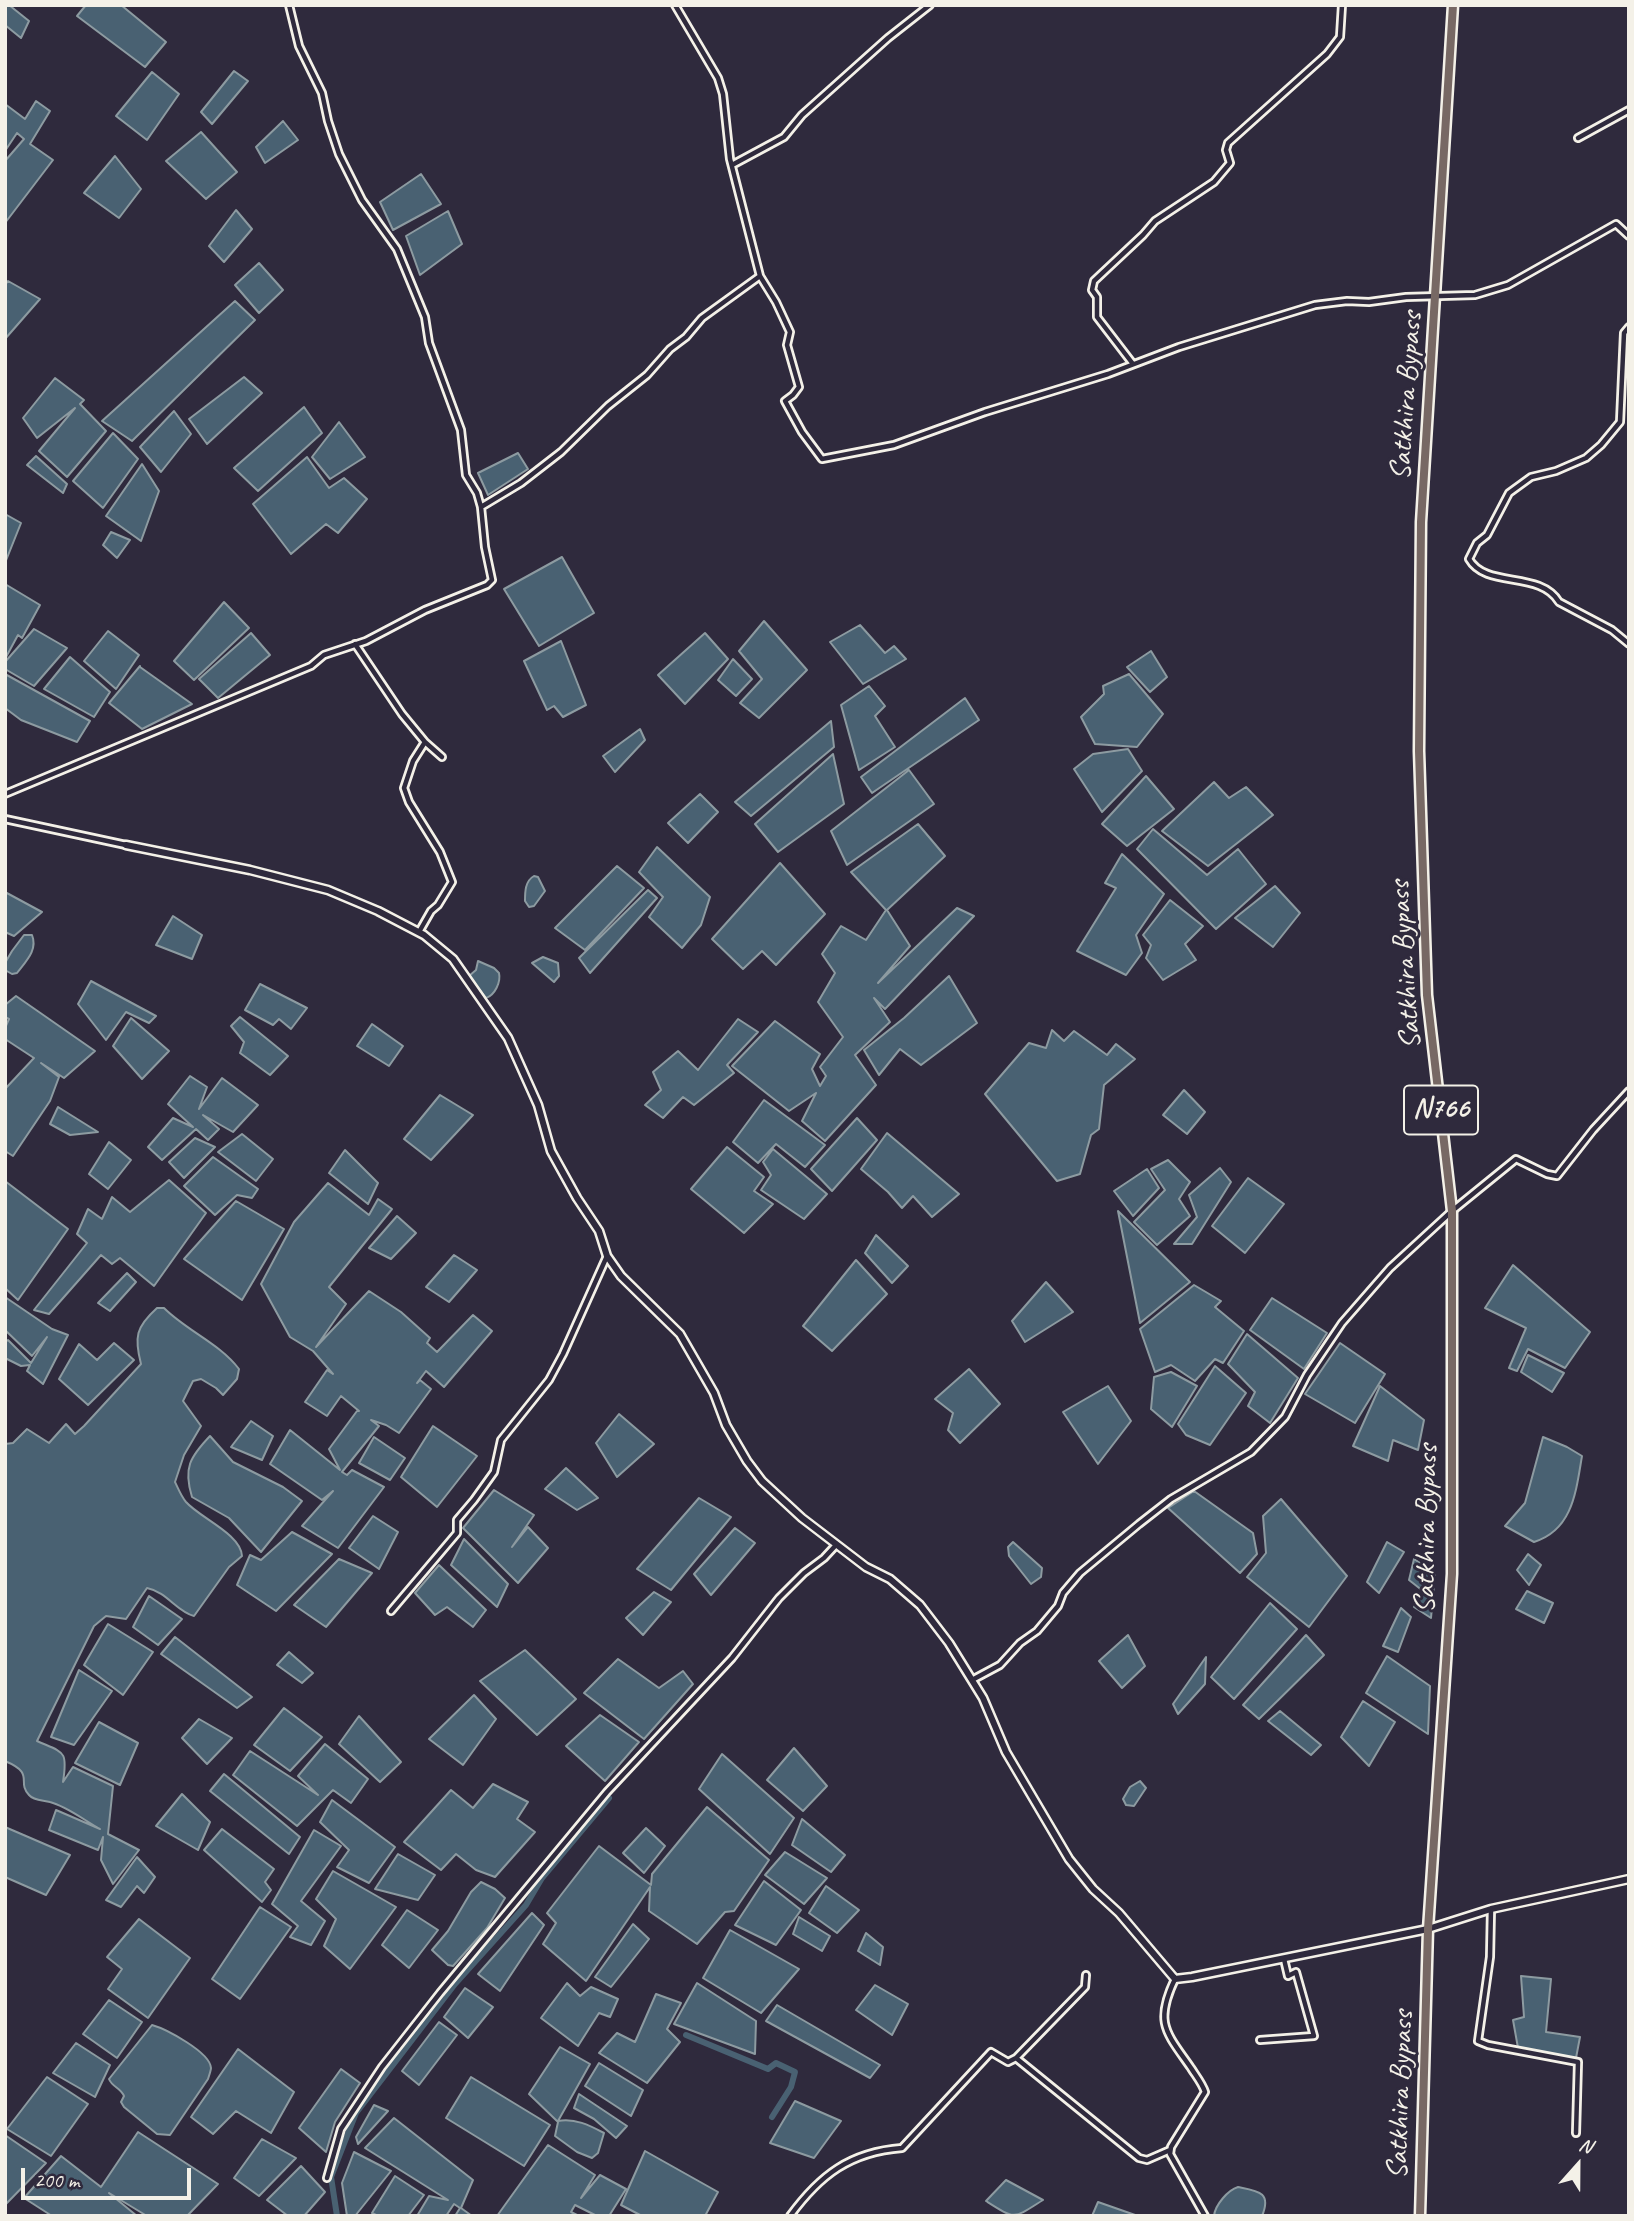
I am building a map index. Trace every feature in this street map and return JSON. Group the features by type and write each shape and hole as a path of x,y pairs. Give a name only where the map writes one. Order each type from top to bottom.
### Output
{"highway":[{"name":"Satkhira Bypass","path":"1420,2216 1428,1929 1452,1574 1452,1211 1427,995 1419,751 1421,522 1453,5"}],"street":[{"path":"5,794 311,666 324,655 366,641 425,610 486,585 492,580 481,507 477,493 466,475 461,430 429,343 425,317 397,249 362,200 339,154 322,93 299,46 289,5"},
{"path":"675,5 718,78 732,165 760,276 790,332 787,345 799,387 785,401 822,459 894,445 1179,347 1315,305 1475,295 1508,285 1616,224 1629,236"},
{"path":"732,165 784,137 802,115 888,38 930,5"},
{"path":"1133,364 1097,317 1094,281 1143,235 1155,220 1217,179 1230,163 1226,150 1228,143 1311,70 1340,37 1342,5"},
{"path":"1578,138 1629,110"},
{"path":"481,507 561,452 608,406 647,375 702,318 760,276"},
{"path":"1629,327 1626,335 1619,422 1601,445 1586,458 1556,471 1531,477 1509,493 1487,534 1477,543 1469,559 1473,565 1497,576 1541,584 1554,593 1559,602 1612,630 1629,644"},
{"path":"355,644 402,714 425,742 442,757"},
{"path":"419,932 430,911 438,905 452,882 440,852 409,802 404,788 413,761 425,742"},
{"path":"5,819 250,870 328,890 419,932 453,960 500,1025 531,1086 544,1120 551,1151 577,1198 594,1222 607,1255 621,1276 680,1334 714,1393 726,1424 747,1461 762,1481 802,1518 866,1567 890,1579 920,1605 949,1643 983,1698 1006,1752 1069,1859 1093,1889 1147,1944 1175,1979"},
{"path":"972,1681 1000,1665 1020,1643 1037,1631 1080,1573 1139,1524 1171,1499 1220,1472 1258,1445 1285,1417 1307,1375 1357,1305 1390,1268 1452,1211 1516,1159 1557,1176 1593,1130 1629,1091"},
{"path":"391,1611 457,1533 457,1520 494,1472 501,1440 549,1380 564,1354 607,1255"},
{"path":"327,2178 341,2129 382,2067 440,1993 607,1792 732,1657 779,1598 836,1545"},
{"path":"1175,1979 1428,1929 1491,1909 1629,1879"},
{"path":"1491,1909 1490,1957 1479,2040 1488,2045 1578,2062 1576,2133"},
{"path":"1260,2040 1314,2036 1297,1972 1288,1976 1284,1959"},
{"path":"790,2216 824,2176 842,2164 880,2150 902,2148 991,2052 1008,2062 1016,2058 1085,1987 1086,1975"},
{"path":"1016,2058 1139,2158 1147,2160 1170,2150 1205,2092 1168,2035 1163,2021 1165,2006 1175,1979"},
{"path":"1170,2150 1205,2216"}],"water":[{"path":"5,5 9,5 29,21 21,38 5,25"},
{"path":"86,5 121,5 166,42 145,67 77,16"},
{"path":"234,71 248,81 212,124 201,112"},
{"path":"152,72 179,94 147,140 116,116"},
{"path":"36,101 50,111 30,144 53,160 5,223 5,161 24,139 17,133 5,151 5,104 25,119"},
{"path":"283,121 298,140 265,163 256,147"},
{"path":"201,132 237,172 206,199 166,161"},
{"path":"115,156 141,189 119,218 84,193"},
{"path":"421,174 441,204 393,230 380,202"},
{"path":"236,210 252,229 224,262 209,246"},
{"path":"448,211 462,244 420,275 406,236"},
{"path":"259,263 283,290 259,313 235,285"},
{"path":"8,281 40,299 5,339 5,285"},
{"path":"235,301 255,320 132,441 102,421"},
{"path":"244,377 262,393 207,444 189,419"},
{"path":"55,378 84,400 80,404 106,431 67,477 39,451 75,408 37,438 23,418"},
{"path":"304,407 322,433 258,491 234,468"},
{"path":"174,411 191,434 161,472 140,447"},
{"path":"339,422 365,457 330,479 312,457"},
{"path":"113,433 138,459 103,508 73,481"},
{"path":"518,453 528,469 488,495 478,473"},
{"path":"36,456 67,484 63,493 27,465"},
{"path":"307,457 329,488 344,478 367,499 338,533 326,524 291,554 253,504"},
{"path":"142,464 159,491 141,541 106,516"},
{"path":"5,514 21,523 5,563"},
{"path":"111,532 130,540 117,558 103,545"},
{"path":"562,557 594,613 539,646 504,589"},
{"path":"5,584 40,605 22,638 18,635 5,659"},
{"path":"224,602 249,628 194,680 174,661"},
{"path":"764,621 807,670 759,718 740,703 762,679 739,651"},
{"path":"860,625 885,653 894,646 906,659 863,684 830,642"},
{"path":"34,629 67,648 34,686 5,669 5,662"},
{"path":"108,631 139,655 116,689 84,661"},
{"path":"251,633 270,655 218,698 199,679"},
{"path":"705,633 728,659 685,704 658,675"},
{"path":"561,641 586,705 563,717 554,706 547,710 524,661"},
{"path":"1151,651 1167,677 1150,692 1127,667"},
{"path":"70,657 110,692 94,717 44,689"},
{"path":"733,659 752,679 736,696 718,680"},
{"path":"140,666 192,704 142,729 109,703"},
{"path":"5,674 90,721 77,742 21,720 5,708"},
{"path":"1129,674 1163,714 1137,747 1095,744 1081,717 1104,694 1103,686"},
{"path":"869,686 885,706 875,716 895,747 859,770 841,705"},
{"path":"965,698 979,720 872,793 861,777"},
{"path":"831,721 834,747 751,816 735,802"},
{"path":"640,729 645,740 615,772 603,756"},
{"path":"1128,749 1142,771 1102,812 1074,769 1093,754"},
{"path":"833,754 844,804 778,852 755,824"},
{"path":"909,770 934,804 847,865 831,831"},
{"path":"1146,776 1174,809 1127,846 1102,824"},
{"path":"1214,782 1229,798 1246,787 1273,815 1208,866 1162,831"},
{"path":"700,794 718,812 688,843 668,823"},
{"path":"918,824 945,856 887,910 910,946 878,983 957,908 974,916 885,1009 874,998 890,1022 855,1055 876,1085 825,1141 802,1121 816,1093 789,1111 732,1066 775,1021 820,1054 812,1069 820,1086 826,1076 820,1067 843,1037 818,1002 835,973 822,954 841,926 866,940 886,910 851,872"},
{"path":"1153,829 1207,875 1238,849 1266,884 1216,929 1137,849"},
{"path":"657,847 710,897 701,925 682,948 649,917 663,897 639,872"},
{"path":"1122,854 1164,894 1136,935 1142,953 1126,975 1077,951 1116,888 1105,883"},
{"path":"780,863 825,914 776,965 762,951 743,969 712,939"},
{"path":"617,866 644,888 585,950 555,928"},
{"path":"534,876 538,877 545,891 534,906 529,907 525,901 525,890"},
{"path":"1275,886 1300,913 1273,947 1235,918"},
{"path":"648,890 657,898 590,973 579,958"},
{"path":"5,892 42,912 14,936 5,932"},
{"path":"1170,900 1203,926 1185,944 1196,960 1163,980 1146,958 1151,945 1143,935"},
{"path":"173,916 202,935 192,959 156,945"},
{"path":"24,935 32,935 32,950 17,973 12,974 5,970 5,963"},
{"path":"543,957 558,963 559,976 554,982 532,963"},
{"path":"478,961 499,973 497,988 486,998 469,976 476,970"},
{"path":"949,976 977,1023 921,1065 900,1049 879,1075 864,1050 904,1018"},
{"path":"91,981 156,1016 149,1023 126,1012 106,1040 78,1004"},
{"path":"260,984 307,1008 291,1029 279,1019 273,1025 245,1010"},
{"path":"16,996 95,1051 64,1078 41,1063 59,1077 50,1101 13,1156 5,1151 5,1089 34,1058 5,1039 5,1028 9,1019 5,1017 5,1005"},
{"path":"240,1017 288,1056 270,1075 240,1053 244,1042 231,1026"},
{"path":"131,1018 169,1051 142,1079 113,1046"},
{"path":"738,1019 758,1032 727,1065 734,1073 694,1105 683,1097 663,1118 645,1105 661,1090 653,1072 678,1051 698,1070"},
{"path":"372,1024 403,1046 389,1066 357,1046"},
{"path":"1052,1030 1064,1041 1074,1031 1107,1055 1116,1044 1135,1059 1104,1085 1099,1129 1091,1135 1080,1174 1057,1181 985,1094 1029,1043 1046,1048"},
{"path":"190,1076 207,1087 199,1109 222,1078 258,1105 233,1132 203,1115 219,1129 208,1140 196,1129 162,1160 148,1147 173,1118 193,1127 168,1104"},
{"path":"1184,1090 1205,1112 1187,1134 1163,1115"},
{"path":"440,1095 473,1115 431,1160 404,1139"},
{"path":"764,1100 825,1145 805,1167 776,1144 758,1163 733,1142"},
{"path":"58,1107 98,1132 70,1135 50,1124"},
{"path":"857,1118 877,1140 832,1191 811,1169"},
{"path":"887,1133 959,1194 932,1217 913,1196 902,1208 861,1169"},
{"path":"242,1134 273,1159 256,1181 218,1152"},
{"path":"195,1138 215,1147 184,1178 169,1162"},
{"path":"109,1142 131,1160 108,1189 89,1174"},
{"path":"727,1147 764,1177 754,1191 773,1204 744,1233 691,1189"},
{"path":"773,1149 827,1194 804,1219 761,1190 771,1175 763,1162"},
{"path":"345,1150 378,1183 368,1204 329,1173"},
{"path":"213,1157 258,1189 252,1198 237,1195 215,1215 184,1186"},
{"path":"1168,1160 1190,1182 1179,1199 1190,1216 1157,1245 1134,1222 1165,1190 1151,1169"},
{"path":"1220,1168 1231,1182 1192,1244 1174,1244 1197,1217 1189,1195"},
{"path":"1147,1169 1159,1188 1133,1216 1114,1191"},
{"path":"1248,1178 1284,1204 1245,1253 1212,1226"},
{"path":"169,1180 206,1213 154,1286 120,1258 112,1264 101,1255 49,1314 34,1310 87,1243 77,1234 88,1209 102,1219 112,1197 130,1212"},
{"path":"5,1181 68,1229 18,1300 5,1288"},
{"path":"328,1183 369,1215 378,1199 392,1209 329,1287 346,1304 316,1347 369,1291 401,1312 430,1338 427,1343 437,1352 473,1315 492,1331 444,1387 426,1371 417,1383 420,1380 431,1389 399,1433 371,1420 379,1426 342,1472 347,1475 352,1470 384,1487 338,1548 302,1526 333,1491 322,1500 270,1464 290,1430 340,1470 329,1449 359,1411 341,1396 327,1416 305,1402 327,1370 333,1374 313,1351 290,1337 261,1284 294,1222"},
{"path":"236,1201 284,1229 242,1300 184,1259"},
{"path":"1118,1211 1190,1282 1140,1323"},
{"path":"397,1216 416,1233 391,1259 369,1248"},
{"path":"876,1235 908,1266 892,1283 865,1253"},
{"path":"454,1255 477,1270 449,1302 426,1287"},
{"path":"856,1260 887,1294 832,1351 803,1326"},
{"path":"1513,1265 1590,1332 1565,1368 1528,1349 1517,1371 1509,1368 1526,1328 1485,1308"},
{"path":"127,1273 136,1282 110,1311 98,1303"},
{"path":"1046,1282 1073,1312 1025,1342 1012,1321"},
{"path":"1194,1285 1221,1301 1215,1307 1244,1331 1223,1363 1215,1359 1195,1381 1171,1365 1155,1372 1140,1329"},
{"path":"5,1297 52,1329 68,1335 43,1384 27,1371 30,1365 21,1366 5,1358 5,1342 8,1340 31,1363 47,1337 32,1356 5,1330"},
{"path":"1272,1298 1327,1333 1304,1369 1250,1330"},
{"path":"157,1308 164,1308 222,1352 239,1369 237,1379 223,1395 201,1379 193,1381 183,1401 201,1426 184,1455 175,1482 186,1502 228,1533 240,1548 242,1556 229,1567 194,1616 147,1588 126,1619 106,1616 94,1626 37,1741 62,1754 65,1764 63,1782 73,1767 113,1786 108,1834 139,1850 113,1884 101,1860 103,1837 98,1850 49,1830 56,1810 100,1829 62,1807 31,1797 24,1786 23,1774 5,1761 5,1444 13,1443 27,1429 49,1443 66,1424 75,1434 84,1426 141,1364 138,1333"},
{"path":"1247,1334 1298,1378 1270,1423 1248,1406 1255,1392 1228,1364"},
{"path":"114,1343 134,1360 88,1405 59,1379 79,1344 97,1360"},
{"path":"1340,1343 1385,1374 1355,1423 1305,1394"},
{"path":"1528,1355 1564,1373 1552,1392 1521,1372"},
{"path":"1215,1366 1246,1393 1210,1445 1186,1435 1178,1424"},
{"path":"969,1369 1000,1404 960,1443 948,1430 953,1413 935,1399"},
{"path":"1171,1372 1197,1386 1172,1427 1151,1409 1154,1377"},
{"path":"1108,1386 1131,1421 1098,1464 1063,1412"},
{"path":"1380,1386 1424,1420 1418,1450 1393,1440 1388,1461 1353,1446"},
{"path":"619,1414 654,1444 617,1477 596,1443"},
{"path":"251,1421 273,1436 262,1460 231,1447"},
{"path":"433,1426 477,1456 437,1507 401,1477"},
{"path":"210,1436 233,1462 283,1487 302,1501 261,1552 229,1518 192,1497 188,1470 197,1450"},
{"path":"374,1437 405,1458 390,1480 359,1463"},
{"path":"1543,1437 1582,1456 1574,1495 1565,1519 1547,1536 1534,1542 1505,1526 1525,1503"},
{"path":"566,1468 598,1498 577,1510 545,1489"},
{"path":"494,1490 534,1515 512,1547 528,1527 548,1548 518,1583 463,1528"},
{"path":"1194,1491 1253,1533 1257,1554 1240,1573 1168,1508"},
{"path":"699,1498 731,1517 671,1590 637,1569"},
{"path":"1281,1499 1347,1576 1309,1627 1247,1577 1266,1553 1263,1516"},
{"path":"373,1516 398,1532 379,1569 349,1548"},
{"path":"735,1528 755,1543 711,1595 694,1574"},
{"path":"292,1532 332,1554 276,1611 237,1585 250,1555 261,1560"},
{"path":"464,1539 508,1584 497,1607 451,1565"},
{"path":"1013,1542 1042,1568 1041,1577 1031,1584 1009,1556 1008,1547"},
{"path":"1387,1542 1404,1552 1379,1593 1367,1582"},
{"path":"1528,1554 1541,1565 1529,1585 1517,1570"},
{"path":"339,1559 372,1573 326,1627 294,1605"},
{"path":"1414,1559 1435,1573 1431,1618 1414,1607 1423,1591 1409,1580"},
{"path":"439,1565 486,1610 473,1627 447,1607 435,1615 415,1593"},
{"path":"1527,1591 1553,1603 1544,1623 1516,1609"},
{"path":"654,1592 671,1602 643,1635 626,1618"},
{"path":"149,1596 182,1619 158,1645 133,1627"},
{"path":"1270,1603 1297,1629 1234,1699 1211,1677"},
{"path":"1401,1608 1411,1617 1398,1652 1383,1646"},
{"path":"108,1624 153,1652 123,1695 84,1665"},
{"path":"1128,1635 1145,1666 1122,1688 1099,1661"},
{"path":"1306,1635 1324,1655 1259,1719 1243,1705"},
{"path":"175,1637 252,1697 237,1708 161,1654"},
{"path":"525,1650 576,1699 537,1735 480,1681"},
{"path":"289,1652 313,1673 302,1683 277,1665"},
{"path":"1387,1656 1430,1686 1428,1734 1366,1693"},
{"path":"1206,1657 1205,1684 1178,1714 1173,1704"},
{"path":"618,1659 659,1688 683,1671 693,1684 644,1739 584,1693"},
{"path":"79,1670 112,1691 74,1745 51,1737"},
{"path":"474,1695 496,1719 463,1765 429,1739"},
{"path":"1363,1701 1395,1722 1369,1766 1341,1737"},
{"path":"284,1708 322,1737 290,1771 254,1745"},
{"path":"1280,1711 1321,1745 1311,1755 1268,1721"},
{"path":"600,1715 639,1742 605,1781 566,1746"},
{"path":"359,1716 401,1762 380,1782 339,1744"},
{"path":"199,1719 232,1738 207,1764 182,1738"},
{"path":"99,1722 138,1743 120,1785 75,1763"},
{"path":"325,1744 368,1779 351,1803 333,1790 297,1826 233,1775 250,1751 318,1795 298,1776"},
{"path":"794,1748 827,1786 803,1811 767,1780"},
{"path":"722,1754 794,1818 770,1854 699,1789"},
{"path":"224,1774 300,1837 289,1854 210,1791"},
{"path":"1140,1781 1146,1788 1134,1806 1126,1805 1123,1799 1130,1787"},
{"path":"493,1784 528,1802 517,1819 535,1832 495,1877 476,1870 456,1854 441,1870 404,1842 451,1790 473,1808"},
{"path":"182,1794 210,1822 198,1850 156,1826"},
{"path":"332,1800 395,1847 369,1883 337,1867 349,1850 320,1822"},
{"path":"707,1807 769,1860 734,1911 725,1912 697,1944 649,1911 650,1887 586,1981 543,1944 556,1923 547,1913 599,1846 651,1885 652,1874"},
{"path":"802,1819 845,1855 831,1872 792,1845"},
{"path":"5,1827 70,1855 46,1895 5,1877"},
{"path":"646,1828 665,1846 644,1873 623,1853"},
{"path":"222,1829 274,1869 265,1882 271,1890 262,1902 204,1850"},
{"path":"314,1830 341,1846 301,1901 325,1921 311,1945 290,1937 298,1926 272,1904"},
{"path":"785,1852 827,1878 804,1904 765,1875"},
{"path":"398,1854 435,1875 418,1900 375,1889"},
{"path":"137,1857 155,1877 144,1893 137,1886 121,1907 106,1900"},
{"path":"333,1871 396,1907 350,1969 324,1946 336,1919 316,1899"},
{"path":"764,1881 801,1910 776,1945 735,1925"},
{"path":"481,1882 505,1898 487,1928 453,1966 448,1965 432,1950 448,1931 471,1892"},
{"path":"826,1886 859,1910 837,1933 809,1913"},
{"path":"260,1907 291,1927 240,1999 212,1979"},
{"path":"407,1910 438,1930 409,1968 382,1945"},
{"path":"532,1913 544,1925 500,1991 478,1974"},
{"path":"799,1917 830,1936 822,1951 793,1934"},
{"path":"139,1919 190,1958 148,2018 108,1989 122,1969 107,1957"},
{"path":"633,1924 649,1939 611,1987 595,1977"},
{"path":"730,1930 799,1969 761,2013 703,1978"},
{"path":"866,1933 883,1947 880,1965 858,1951"},
{"path":"1521,1976 1551,1979 1546,2032 1580,2037 1576,2058 1518,2048 1513,2020 1524,2017"},
{"path":"567,1983 580,1996 591,1987 618,1999 610,2017 599,2013 578,2046 541,2018"},
{"path":"697,1983 756,2021 755,2054 674,2024"},
{"path":"875,1985 908,2004 892,2035 856,2010"},
{"path":"465,1988 493,2007 468,2038 444,2017"},
{"path":"656,1994 681,2003 667,2029 680,2042 647,2083 599,2053 617,2033 635,2042"},
{"path":"109,2000 142,2022 117,2058 83,2034"},
{"path":"777,2005 880,2065 870,2078 766,2021"},
{"path":"439,2022 457,2035 419,2085 402,2071"},
{"path":"152,2025 196,2048 211,2068 208,2079 170,2135 157,2134 124,2107 121,2102 123,2093 109,2079"},
{"path":"76,2043 110,2065 95,2097 53,2073"},
{"path":"560,2047 590,2064 558,2121 576,2121 604,2133 598,2153 592,2158 577,2152 555,2136 558,2122 529,2094"},
{"path":"238,2049 294,2092 271,2133 236,2111 213,2134 191,2117"},
{"path":"599,2063 643,2090 631,2116 585,2086"},
{"path":"341,2069 360,2083 335,2122 326,2152 299,2128"},
{"path":"47,2077 88,2104 51,2156 7,2129"},
{"path":"471,2077 550,2125 524,2166 446,2118"},
{"path":"579,2094 627,2126 616,2138 594,2119 574,2108"},
{"path":"795,2101 841,2121 814,2158 770,2143"},
{"path":"374,2105 388,2111 358,2144 356,2137"},
{"path":"394,2118 473,2180 461,2208 472,2216 455,2216 460,2208 454,2204 446,2216 417,2216 429,2196 448,2200 365,2148"},
{"path":"138,2132 218,2184 187,2216 147,2216 109,2193 137,2216 52,2216 24,2198 61,2156 101,2187"},
{"path":"5,2135 46,2163 5,2205"},
{"path":"262,2139 296,2158 259,2196 234,2178"},
{"path":"548,2145 595,2175 581,2198 600,2175 626,2189 609,2216 597,2216 575,2205 571,2212 579,2216 497,2216"},
{"path":"645,2151 718,2192 705,2216 642,2216 621,2205"},
{"path":"354,2152 391,2171 355,2216 347,2216 342,2183"},
{"path":"301,2166 325,2192 304,2216 288,2216 267,2200"},
{"path":"395,2176 424,2195 408,2216 378,2216 372,2213"},
{"path":"1006,2180 1043,2200 1020,2214 1003,2212 986,2201"},
{"path":"1238,2187 1257,2192 1264,2197 1265,2208 1262,2216 1214,2216 1223,2198"},
{"path":"1098,2202 1138,2216 1092,2216"}],"waterway":[{"path":"337,2216 331,2177 356,2113 455,1984 526,1905 542,1878 609,1798"},
{"path":"686,2035 768,2069 776,2063 795,2072 791,2087 772,2117"}]}
